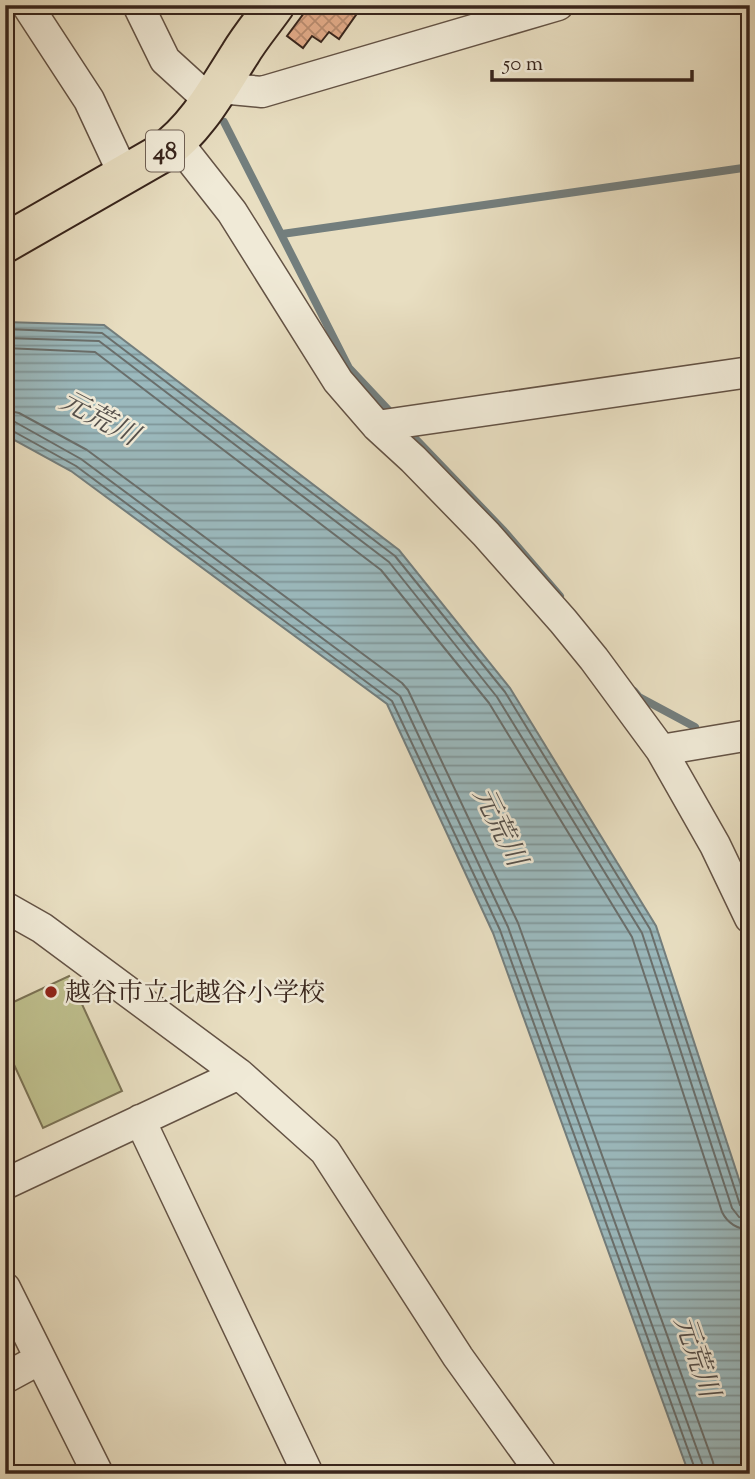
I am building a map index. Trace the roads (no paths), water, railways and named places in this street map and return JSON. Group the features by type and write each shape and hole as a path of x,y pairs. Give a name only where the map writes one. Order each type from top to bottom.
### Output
{"main road":[{"name":"48","path":"5,243 177,142 215,94 275,5"}],"street":[{"path":"27,5 89,100 124,175"},
{"path":"138,5 165,60 215,94 262,92 489,15 558,5"},
{"path":"177,142 232,212 338,381 377,426 486,534 594,659 661,750 715,845 750,918"},
{"path":"377,426 750,372"},
{"path":"661,750 750,734"},
{"path":"5,907 42,928 239,1074 325,1151 458,1357 542,1474"},
{"path":"5,1185 239,1074"},
{"path":"140,1120 309,1474"},
{"path":"5,1289 97,1474"},
{"path":"5,1378 40,1359"}],"water":[{"name":"元荒川","path":"5,322 104,325 399,550 510,688 656,926 750,1213 750,1474 689,1474 493,933 387,704 71,471 5,435"}],"waterway":[{"path":"224,122 349,368 394,416"},
{"path":"282,234 750,167"},
{"path":"407,430 504,531 560,596"},
{"path":"634,691 639,697 695,727"}],"place":[{"name":"越谷市立北越谷小学校","path":"51,992"}]}
